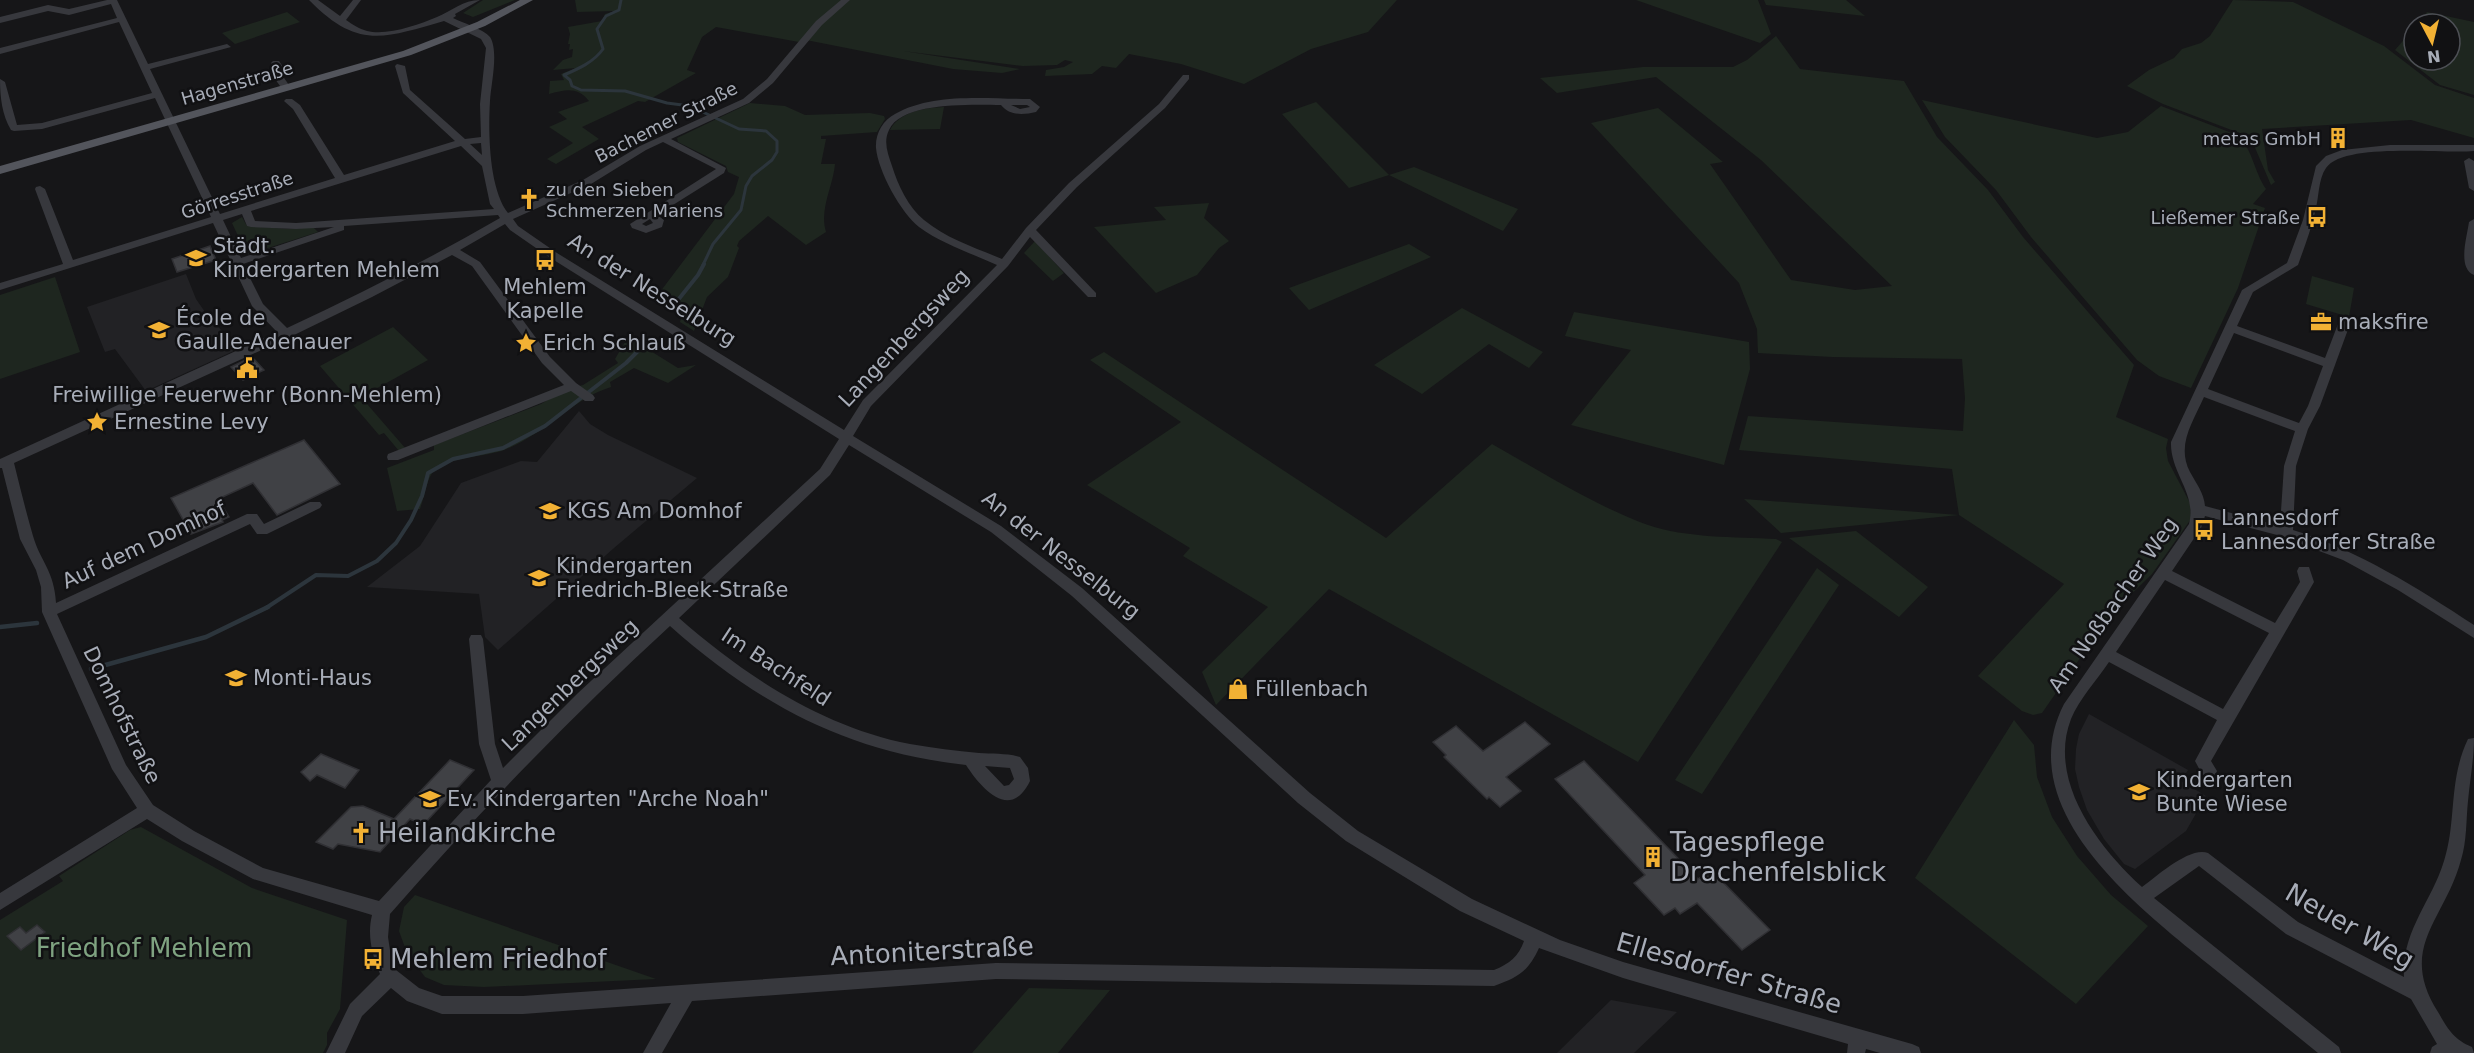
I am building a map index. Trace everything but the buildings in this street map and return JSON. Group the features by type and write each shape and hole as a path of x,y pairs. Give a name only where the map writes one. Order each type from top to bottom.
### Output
{"main road":[{"name":"Hagenstraße","path":"0,170 390,58 482,24 528,0"}],"street":[{"path":"0,20 48,8 69,12 113,0 258,306 286,334"},
{"path":"313,0 360,31 370,34 388,32 454,15 488,28 485,37"},
{"path":"342,19 357,0"},
{"path":"443,17 476,0"},
{"name":"Bachemer Straße","path":"503,216 586,182 643,148 746,101 761,90 819,22 846,0"},
{"path":"443,17 485,37 490,48 487,67 486,164 490,193 503,216"},
{"path":"0,51 122,20"},
{"path":"451,37 485,37"},
{"path":"144,68 227,47"},
{"path":"276,63 280,70 277,75 286,88"},
{"path":"400,66 406,91 486,164"},
{"name":"Langenbergsweg","path":"382,910 500,782 611,671 671,619 825,472 839,455 855,419 867,403 1004,264 1030,230 1073,185 1162,105 1186,77"},
{"path":"0,82 14,128 42,126 158,94"},
{"path":"290,101 297,106 341,179"},
{"path":"1004,264 929,229 910,213 885,166 882,157 881,135 894,117 921,106 1005,102"},
{"name":"Görresstraße","path":"0,287 341,179 464,142 485,139"},
{"path":"650,215 720,171 721,168 664,139"},
{"name":"Am Noßbacher Weg","path":"2332,1053 2140,898 2100,856 2074,815 2055,749 2062,722 2191,535 2201,510 2175,452 2177,442 2248,290 2292,265 2307,221 2320,168 2332,157 2374,148 2453,150 2474,148"},
{"path":"2469,161 2474,188"},
{"path":"40,189 69,265"},
{"path":"245,210 251,224 296,226 503,216"},
{"path":"3,462 286,334 452,250 503,216"},
{"name":"An der Nesselburg","path":"503,216 553,255 846,438 968,511 1027,552 1127,635 1259,757 1353,836 1456,899 1534,938"},
{"path":"238,262 356,222"},
{"path":"2474,222 2469,260 2474,272"},
{"path":"1030,230 1092,295"},
{"path":"393,457 483,423 580,392 555,370 537,348 476,264 452,250"},
{"path":"2286,533 2290,466 2301,429 2314,406 2344,324"},
{"path":"2230,328 2329,364"},
{"path":"2200,391 2301,429"},
{"name":"Domhofstraße","path":"3,462 27,539 43,570 48,587 50,612 120,769 147,810 188,836 259,874 382,910"},
{"name":"Auf dem Domhof","path":"50,612 252,517 262,531 315,505"},
{"path":"2201,510 2286,533 2329,548 2396,581 2474,632"},
{"path":"2210,771 2203,761 2307,582 2304,571"},
{"path":"2164,573 2277,631"},
{"name":"Im Bachfeld","path":"671,619 686,633 771,693 822,722 856,737 889,746 971,759"},
{"path":"476,639 487,744 500,782"},
{"path":"2107,654 2226,718"},
{"path":"2451,1051 2413,981 2412,958 2419,934 2454,858 2469,753 2474,744"},
{"path":"0,902 147,810"},
{"name":"Neuer Weg","path":"2140,898 2197,858 2202,858 2292,928 2419,994"},
{"path":"335,1053 356,1010 390,976 382,957 379,937 382,910"},
{"name":"Antoniterstraße","path":"390,976 412,995 442,1005 523,1005 996,971 1494,978 1516,970 1529,955 1534,938"},
{"name":"Ellesdorfer Straße","path":"1534,938 1623,970 1857,1045 1912,1053"},
{"path":"652,1053 688,992"}],"shaded area":[{"name":"École de Gaulle-Adenauer","path":"186,274 196,299 205,312 238,349 146,391 115,349 105,352 87,307"},
{"name":"KGS Am Domhof","path":"579,411 590,424 608,435 697,478 498,650 485,637 479,594 367,587 420,546 461,483 521,461 537,462"},
{"name":"Kindergarten Bunte Wiese","path":"2089,714 2188,770 2181,781 2206,796 2186,831 2135,869 2124,864 2104,839 2087,810 2079,787 2075,769 2076,749 2079,734"},
{"path":"1611,1000 1677,1012 1634,1053 1557,1053"}],"green space":[{"path":"483,0 515,0 473,17 463,13"},
{"path":"575,0 843,0 799,42 716,27 702,37 687,70 696,73 645,102 638,101 582,127 599,139 556,164 547,159 573,143 549,127 567,119 558,112 589,101 580,93 570,90 549,94 550,81 564,80 561,74 576,68 553,70 563,60 572,57 573,49 569,50 570,44 568,44 570,34 568,27 602,21 605,14 615,11 577,12"},
{"path":"849,0 1397,0 1368,32 1311,49 1244,84 1181,64 1129,54 1116,68 1102,66 1092,74 1045,76 1046,70 1064,67 1073,62 1065,60 1057,65 1023,66 903,51 1020,69 1002,73 953,69 806,40 821,23"},
{"path":"1636,0 1758,0 1771,34 1760,43"},
{"path":"1764,0 1846,0 1865,16 1766,5"},
{"path":"2233,0 2293,2 2384,46 2402,60 2402,72 2418,72 2435,85 2474,98 2474,138 2411,120 2262,129 2268,170 2275,182 2271,185 2253,143 2242,134 2163,104 2127,86 2149,70 2174,58 2182,49 2201,43 2210,36"},
{"path":"287,12 300,22 235,44 222,33"},
{"path":"2462,19 2474,22 2474,95 2440,85 2423,72 2462,72"},
{"path":"1776,36 1800,69 1904,81 1937,137 1988,190 2023,237 2134,365 2116,417 2168,439 2166,448 2168,461 2190,503 2191,519 2152,574 2110,615 2042,713 2033,715 2022,711 1978,676 2064,584 1959,515 1952,469 1739,450 1748,416 1963,431 1965,398 1962,359 1832,357 1758,353 1757,329 1739,283 1591,123 1658,108 1723,162 1710,164 1791,280 1855,290 1892,286 1761,160 1656,77 1557,93 1540,78 1643,67 1733,67 1747,60"},
{"path":"2402,42 2402,55 2395,50"},
{"path":"1922,100 2097,138 2128,132 2161,106 2237,135 2247,147 2266,189 2253,204 2265,208 2238,288 2191,388 2159,376 2137,360 2031,237 1996,190 1945,137"},
{"path":"1316,102 1389,175 1349,188 1282,114"},
{"path":"750,103 785,106 805,115 870,113 884,116 885,119 877,132 821,136 821,139 826,139 821,164 835,164 825,206 826,232 806,245 768,216 739,241 737,246 739,248 728,277 707,297 694,331 680,322 685,306 660,292 734,194 739,177 728,172 726,166 678,142 677,138"},
{"path":"944,107 940,129 890,130 906,115 921,110"},
{"path":"1414,167 1518,209 1503,231 1389,175"},
{"path":"1209,203 1204,218 1229,241 1219,248 1197,275 1156,293 1094,227 1166,220 1154,207"},
{"path":"242,217 247,226 289,229 313,227 318,232 249,254 246,253 232,223"},
{"path":"1035,241 1064,273 1053,281 1024,253"},
{"path":"1409,244 1431,257 1309,310 1289,288"},
{"path":"2312,276 2354,288 2349,317 2306,304"},
{"path":"55,277 80,352 0,379 0,295"},
{"path":"1462,308 1543,352 1529,368 1489,344 1422,394 1374,365"},
{"path":"1574,312 1749,342 1750,369 1724,465 1571,425 1631,350 1565,336"},
{"path":"393,327 428,360 361,397 406,449 399,451 384,433 379,435 320,366"},
{"path":"628,337 678,368 696,365 668,383 634,368 610,382 611,387 583,400 532,436 495,453 459,459 442,466 429,478 420,509 397,511 387,468 434,450 434,445 541,404 566,389 583,385 618,363 615,359"},
{"path":"1104,352 1386,538 1492,444 1588,498 1648,525 1694,535 1776,539 1782,542 1638,762 1329,589 1216,705 1202,672 1268,607 1183,556 1190,548 1087,485 1181,422 1090,360"},
{"path":"1744,499 1959,515 1781,533"},
{"path":"1856,531 1928,587 1899,617 1789,538"},
{"path":"1817,568 1839,585 1702,794 1675,780"},
{"path":"2014,720 2034,745 2037,777 2052,817 2077,856 2111,895 2148,926 2076,1004 1915,878"},
{"name":"Friedhof Mehlem","path":"141,827 252,888 347,920 340,1009 327,1033 327,1045 323,1053 0,1053 0,920 63,881 59,876 130,830"},
{"path":"415,895 656,979 484,987 444,985 425,977 407,953 399,931 404,907"},
{"path":"1029,988 1110,990 1058,1053 972,1053"}],"waterway":[{"path":"621,0 619,10 606,16 597,29 603,49 580,68 564,75 570,80 572,86 581,90 625,91 667,103 690,106 739,129 766,131 777,141 777,152 772,160 752,176 746,186 741,210 713,244 703,265"},
{"path":"674,305 704,264"},
{"path":"266,608 316,575 348,576 377,561 396,543 411,520 422,496 428,473 453,459 503,448 545,426 626,363 646,343"},
{"path":"91,669 206,637 266,608"},
{"path":"0,627 37,623"}],"place":[{"name":"metas GmbH","path":"2338,138"},
{"name":"zu den Sieben Schmerzen Mariens","path":"529,199"},
{"name":"Ließemer Straße","path":"2317,217"},
{"name":"Städt. Kindergarten Mehlem","path":"196,258"},
{"name":"Mehlem Kapelle","path":"545,260"},
{"name":"maksfire","path":"2321,322"},
{"name":"École de Gaulle-Adenauer","path":"159,330"},
{"name":"Erich Schlauß","path":"526,343"},
{"name":"Freiwillige Feuerwehr (Bonn-Mehlem)","path":"247,368"},
{"name":"Ernestine Levy","path":"97,422"},
{"name":"KGS Am Domhof","path":"550,511"},
{"name":"Lannesdorf Lannesdorfer Straße","path":"2204,530"},
{"name":"Kindergarten Friedrich-Bleek-Straße","path":"539,578"},
{"name":"Monti-Haus","path":"236,678"},
{"name":"Füllenbach","path":"1238,689"},
{"name":"Kindergarten Bunte Wiese","path":"2139,792"},
{"name":"Ev. Kindergarten \"Arche Noah\"","path":"430,799"},
{"name":"Heilandkirche","path":"361,833"},
{"name":"Tagespflege Drachenfelsblick","path":"1653,857"},
{"name":"Mehlem Friedhof","path":"373,959"}]}
